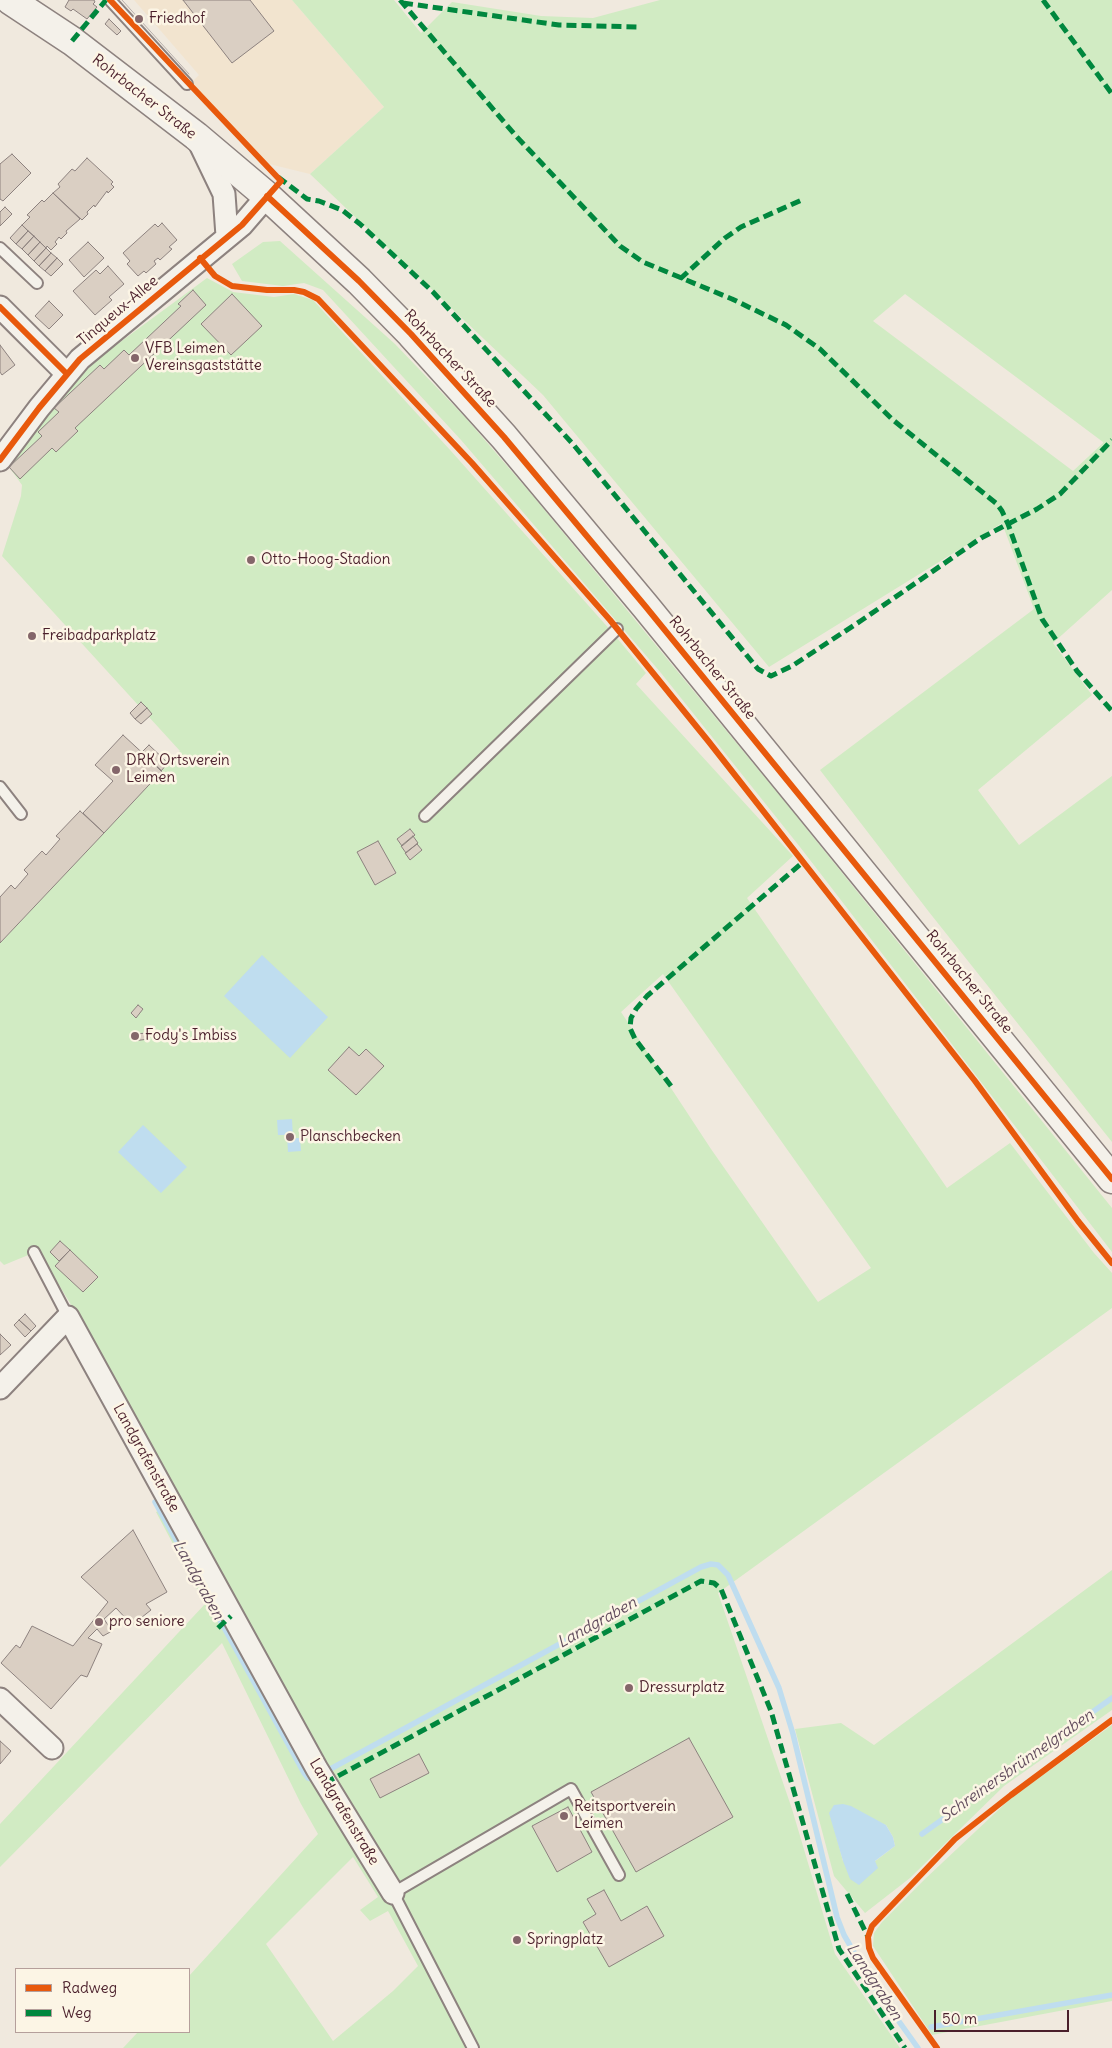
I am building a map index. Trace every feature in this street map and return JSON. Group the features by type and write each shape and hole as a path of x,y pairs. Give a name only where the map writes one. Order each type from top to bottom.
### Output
{"main road":[{"name":"Rohrbacher Straße","path":"10,0 72,41 196,136 267,196 359,281 411,334 497,429 646,607 1112,1179"}],"street":[{"path":"196,136 224,194 227,236"},
{"name":"Tinqueux-Allee","path":"0,460 80,359 242,224 267,196"},
{"path":"1,311 67,374"},
{"path":"0,1388 68,1317"},
{"name":"Landgrafenstraße","path":"68,1317 320,1774 393,1893"},
{"path":"0,1699 52,1748"}],"lane":[{"path":"110,0 187,84"},
{"path":"0,248 37,283"},
{"path":"425,816 617,629"},
{"path":"0,787 21,814"},
{"path":"34,1252 68,1317"},
{"path":"473,2048 393,1893 571,1789 620,1875"}],"shaded area":[{"path":"134,0 292,0 384,107 310,174 265,163 191,83 199,75"}],"green space":[{"path":"292,0 394,0 421,33 452,2 541,16 593,18 660,0 1112,0 1112,590 1053,643 1092,695 978,790 1019,845 1112,776 1112,1142 929,912 820,770 1034,609 1002,523 769,667 543,395 310,174 384,107","holes":["905,294 1103,442 1073,471 873,321"]},
{"path":"280,241 395,344 465,417 533,496 785,802 1112,1208 1112,1252 800,847 661,673 461,440 323,290 304,283 283,286 242,281 232,264 263,242"},
{"path":"207,278 233,292 274,297 294,294 313,300 612,632 646,673 636,684 793,856 747,898 947,1188 1010,1143 1094,1253 1112,1273 1112,1308 718,1593 792,1809 835,1954 900,2048 123,2048 137,2033 190,2033 190,1975 318,1834 301,1804 222,1643 0,1867 0,1824 205,1604 156,1512 179,1501 78,1316 38,1251 4,1265 0,1261 0,943 180,751 2,556 21,496 22,485 9,467 81,371","holes":["663,974 871,1268 818,1302 711,1149 621,1012","353,1857 378,1897 360,1910 370,1921 388,1911 418,1966 393,1991 333,2041 266,1944"]},
{"path":"1112,1570 1112,1710 1004,1786 910,1878 865,1913 834,1876 795,1729 841,1723 874,1745","holes":["830,1813 886,1825 893,1837 895,1846 874,1862 843,1861"]},
{"path":"1112,1725 1112,2001 932,2035 873,1946 874,1933 882,1922 925,1879 1010,1799"}],"water":[{"path":"262,955 328,1017 290,1058 224,996"},
{"name":"Planschbecken","path":"292,1119 293,1138 300,1138 301,1151 288,1152 287,1135 278,1135 277,1120"},
{"path":"143,1125 187,1167 161,1193 118,1152"},
{"path":"843,1804 851,1806 886,1825 893,1837 895,1846 875,1861 878,1868 859,1885 850,1879 829,1813 834,1805"}],"building":[{"path":"69,0 94,0 93,4 97,7 87,19 73,9 71,11 65,7"},
{"path":"183,0 250,0 274,31 232,63"},
{"path":"109,19 121,31 117,35 105,24"},
{"path":"12,154 31,173 3,201 0,199 0,164"},
{"path":"87,158 113,182 111,184 114,187 108,193 107,191 82,220 53,193 60,187 58,184 72,169 75,171"},
{"path":"53,193 80,219 66,231 67,233 61,239 59,237 55,242 57,244 51,250 47,246 46,248 22,225 30,217 27,215 42,200 44,202"},
{"path":"5,207 12,214 0,226 0,212"},
{"path":"162,223 177,240 169,247 172,249 160,260 158,258 154,261 156,264 146,273 144,271 138,276 127,264 130,261 123,253 155,224 158,227"},
{"path":"22,225 28,231 16,244 10,238"},
{"path":"28,231 34,236 22,249 16,244"},
{"path":"34,236 40,242 28,255 22,249"},
{"path":"40,242 46,248 34,261 28,255"},
{"path":"88,242 104,258 84,277 69,260"},
{"path":"46,248 51,253 39,266 34,261"},
{"path":"51,253 57,258 45,271 39,266"},
{"path":"57,258 63,264 51,276 45,271"},
{"path":"108,266 124,284 109,297 112,300 95,315 73,291 96,270 100,274"},
{"path":"193,290 206,305 75,428 78,431 56,452 52,448 20,479 9,467 42,436 38,432 59,412 54,408 100,365 104,369 124,350 129,355 181,306 178,304"},
{"path":"232,294 262,326 231,355 201,324"},
{"path":"49,301 63,315 49,329 35,316"},
{"path":"0,345 15,365 2,375 0,372"},
{"path":"141,702 147,708 135,719 130,713"},
{"path":"147,708 152,714 141,724 135,719"},
{"path":"123,735 162,771 104,833 83,813 113,781 95,765"},
{"path":"149,745 168,763 161,771 142,752"},
{"path":"80,811 104,833 0,943 0,897 11,885 15,889 28,874 24,870 42,851 46,855 60,839 56,836"},
{"path":"410,829 415,835 402,846 397,839"},
{"path":"413,836 418,843 406,853 401,846"},
{"path":"378,841 396,873 375,885 357,852"},
{"path":"417,844 422,850 410,860 405,853"},
{"path":"138,1005 143,1009 136,1018 131,1013"},
{"path":"148,1033 148,1039 134,1041 134,1034"},
{"path":"349,1047 359,1056 366,1049 384,1066 356,1095 328,1070"},
{"path":"60,1241 70,1250 59,1261 50,1252"},
{"path":"70,1250 98,1277 83,1292 55,1266"},
{"path":"25,1314 36,1326 31,1331 19,1320"},
{"path":"19,1320 31,1331 25,1337 14,1325"},
{"path":"0,1334 11,1345 0,1355"},
{"name":"pro seniore","path":"133,1530 167,1592 146,1604 151,1610 132,1625 116,1608 104,1619 112,1631 103,1636 97,1629 88,1638 102,1644 87,1677 81,1675 51,1709 1,1663 16,1645 20,1648 32,1626 73,1646 108,1602 81,1577"},
{"path":"689,1738 733,1817 636,1872 591,1792"},
{"path":"0,1741 11,1751 0,1764"},
{"path":"419,1754 429,1773 380,1798 370,1779"},
{"path":"568,1807 592,1852 557,1872 532,1826"},
{"path":"604,1890 621,1921 647,1906 664,1936 609,1967 583,1922 596,1914 587,1899"}],"waterway":[{"name":"Landgraben","path":"155,1502 304,1773 308,1778 312,1779 701,1567 711,1564 718,1565 728,1575 779,1688 793,1734 837,1917 844,1935 873,1985 918,2048"},
{"name":"Schreinersbrünnelgraben","path":"922,1834 1112,1698"},
{"name":"Landgraben","path":"931,2027 1112,1995"}],"tram line":[{"path":"122,0 189,74"}],"marked path":[{"path":"72,41 106,0"},
{"path":"400,0 516,136 620,246 643,262 732,299 786,325 820,349 893,420 997,504 1008,524 1042,619 1077,671 1112,711"},
{"path":"1043,0 1112,94"},
{"path":"403,3 559,25 640,27"},
{"path":"278,177 307,199 319,201 342,210 360,224 433,292 572,443 758,669 771,676 792,666 981,538 1037,509 1060,494 1112,440"},
{"path":"680,279 725,238 741,227 804,199"},
{"path":"671,1086 635,1039 630,1028 631,1018 636,1009 647,996 803,862"},
{"path":"325,1783 701,1581 714,1583 721,1589 771,1711 839,1949 905,2048"},
{"path":"218,1628 231,1616"},
{"path":"847,1894 868,1937"}],"cycle path":[{"path":"0,460 39,408 80,359 242,225 281,181 110,0"},
{"path":"267,196 359,281 411,334 504,437 646,607 1112,1179"},
{"path":"200,258 215,276 232,286 267,290 294,290 304,292 318,299 472,463 610,620 709,742 975,1081 1078,1221 1112,1263"},
{"path":"0,307 67,374"},
{"path":"937,2048 873,1958 869,1948 868,1937 872,1926 955,1839 1112,1720"}],"place":[{"name":"Friedhof","path":"139,19"},
{"name":"VFB Leimen Vereinsgaststätte","path":"135,358"},
{"name":"Otto-Hoog-Stadion","path":"251,560"},
{"name":"Freibadparkplatz","path":"32,636"},
{"name":"DRK Ortsverein Leimen","path":"116,770"},
{"name":"Fody's Imbiss","path":"135,1036"},
{"name":"Planschbecken","path":"290,1137"},
{"name":"pro seniore","path":"99,1622"},
{"name":"Dressurplatz","path":"629,1688"},
{"name":"Reitsportverein Leimen","path":"564,1816"},
{"name":"Springplatz","path":"517,1940"}]}
